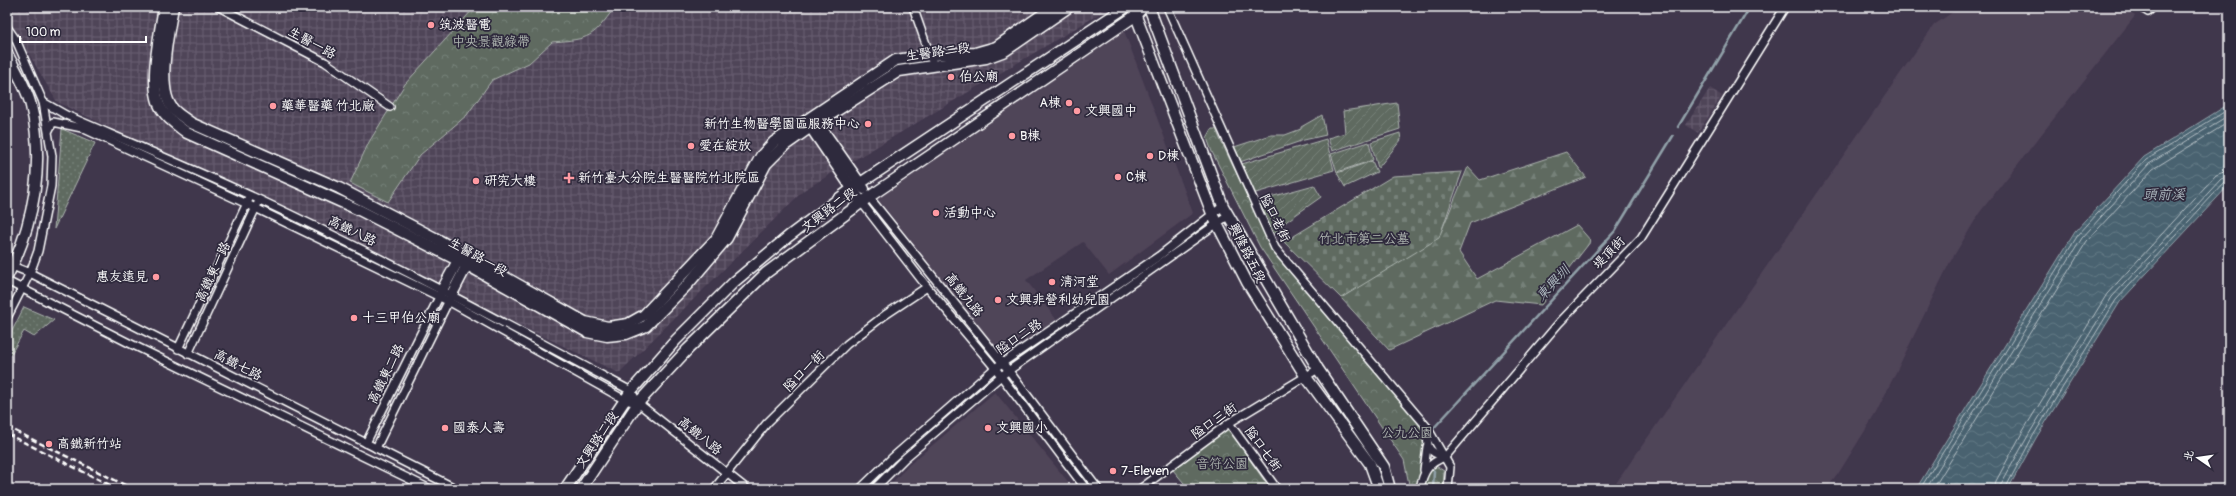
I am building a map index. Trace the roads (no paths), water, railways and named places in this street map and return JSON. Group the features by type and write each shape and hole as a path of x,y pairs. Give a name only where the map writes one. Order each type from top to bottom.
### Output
{"street":[{"name":"生醫路一段","path":"164,7 156,56 155,85 161,109 170,121 187,133 276,166"},
{"name":"生醫路一段","path":"173,7 165,57 164,86 173,110 192,124 359,210 464,259 585,322 608,327 628,324 644,315 716,239 761,156 774,142 812,121"},
{"name":"生醫一路","path":"219,7 325,62 390,107"},
{"path":"913,7 932,60"},
{"name":"生醫路二段","path":"932,60 975,53 996,47 1053,7"},
{"name":"生醫路二段","path":"812,121 896,60 967,62 1005,51 1069,7"},
{"name":"文興路二段","path":"565,489 631,391 676,340 734,282 789,236 857,186 1126,7"},
{"name":"文興路二段","path":"581,489 638,403 688,349 766,273 865,200 1143,7"},
{"name":"興隆路五段","path":"1149,7 1223,206 1318,369 1384,468 1390,489"},
{"name":"隘口老街","path":"1166,7 1275,248 1426,427 1450,467 1448,489"},
{"name":"堤頂街","path":"1423,473 1433,461 1445,457 1559,323 1641,238 1785,7"},
{"path":"2140,7 2148,12 2153,7"},
{"name":"興隆路五段","path":"1134,12 1216,220 1247,282 1306,377 1370,464 1379,489"},
{"path":"7,27 16,40 43,102 49,130 52,156 51,186 38,251 30,273 7,318"},
{"path":"7,53 31,105 36,144 37,182 22,246 10,265 7,278"},
{"name":"高鐵八路","path":"43,102 66,115 260,200 631,391 638,403 747,489"},
{"name":"高鐵九路","path":"812,121 865,200 927,287 995,368 1086,489"},
{"name":"高鐵八路","path":"49,130 53,122 82,128 445,295 625,400 638,403"},
{"name":"高鐵東一路","path":"178,349 251,196"},
{"name":"高鐵東一路","path":"188,354 255,207 260,200"},
{"name":"高鐵九路","path":"865,200 1003,363 1098,489"},
{"name":"隘口二路","path":"874,489 905,458 1001,376 1216,220 1223,206"},
{"name":"隘口二路","path":"860,489 892,458 995,368 1216,220 1229,216"},
{"name":"高鐵東二路","path":"366,443 464,259"},
{"name":"高鐵七路","path":"10,265 30,273 457,489"},
{"name":"高鐵七路","path":"7,281 129,343 430,489"},
{"name":"隘口一街","path":"714,489 767,423 847,344 885,315 927,287"},
{"name":"高鐵東二路","path":"376,448 445,295"},
{"name":"隘口三街","path":"1140,489 1229,424 1318,369"},
{"name":"隘口七街","path":"1229,424 1277,489"},
{"path":"1420,489 1427,447 1426,427"},
{"path":"1427,447 1433,454 1445,457"}],"water":[{"name":"頭前溪","path":"2229,104 2229,185 2120,302 2036,438 2008,489 1916,489 2075,232 2144,157"}],"waterway":[{"name":"東興圳","path":"1678,127 1750,7"},
{"name":"東興圳","path":"1431,431 1615,231 1673,136"},
{"name":"東興圳","path":"1433,489 1434,471"}],"railway":[{"path":"7,427 133,489"},
{"path":"7,434 118,489"}],"place":[{"name":"筑波醫電","path":"431,25"},
{"name":"伯公廟","path":"951,77"},
{"name":"A棟","path":"1069,103"},
{"name":"藥華醫藥 竹北廠","path":"273,106"},
{"name":"文興國中","path":"1077,111"},
{"name":"新竹生物醫學園區服務中心","path":"868,124"},
{"name":"B棟","path":"1012,136"},
{"name":"愛在綻放","path":"691,146"},
{"name":"D棟","path":"1150,156"},
{"name":"C棟","path":"1118,177"},
{"name":"新竹臺大分院生醫醫院竹北院區","path":"569,178"},
{"name":"研究大樓","path":"476,181"},
{"name":"活動中心","path":"936,213"},
{"name":"惠友遠見","path":"156,277"},
{"name":"清河堂","path":"1052,282"},
{"name":"文興非營利幼兒園","path":"998,300"},
{"name":"十三甲伯公廟","path":"354,318"},
{"name":"國泰人壽","path":"445,428"},
{"name":"文興國小","path":"988,428"},
{"name":"高鐵新竹站","path":"49,444"},
{"name":"7-Eleven","path":"1113,471"}],"park label":[{"name":"中央景觀綠帶","path":"491,42"},
{"name":"竹北市第二公墓","path":"1364,239"},
{"name":"公九公園","path":"1407,433"},
{"name":"音符公園","path":"1222,464"}]}
